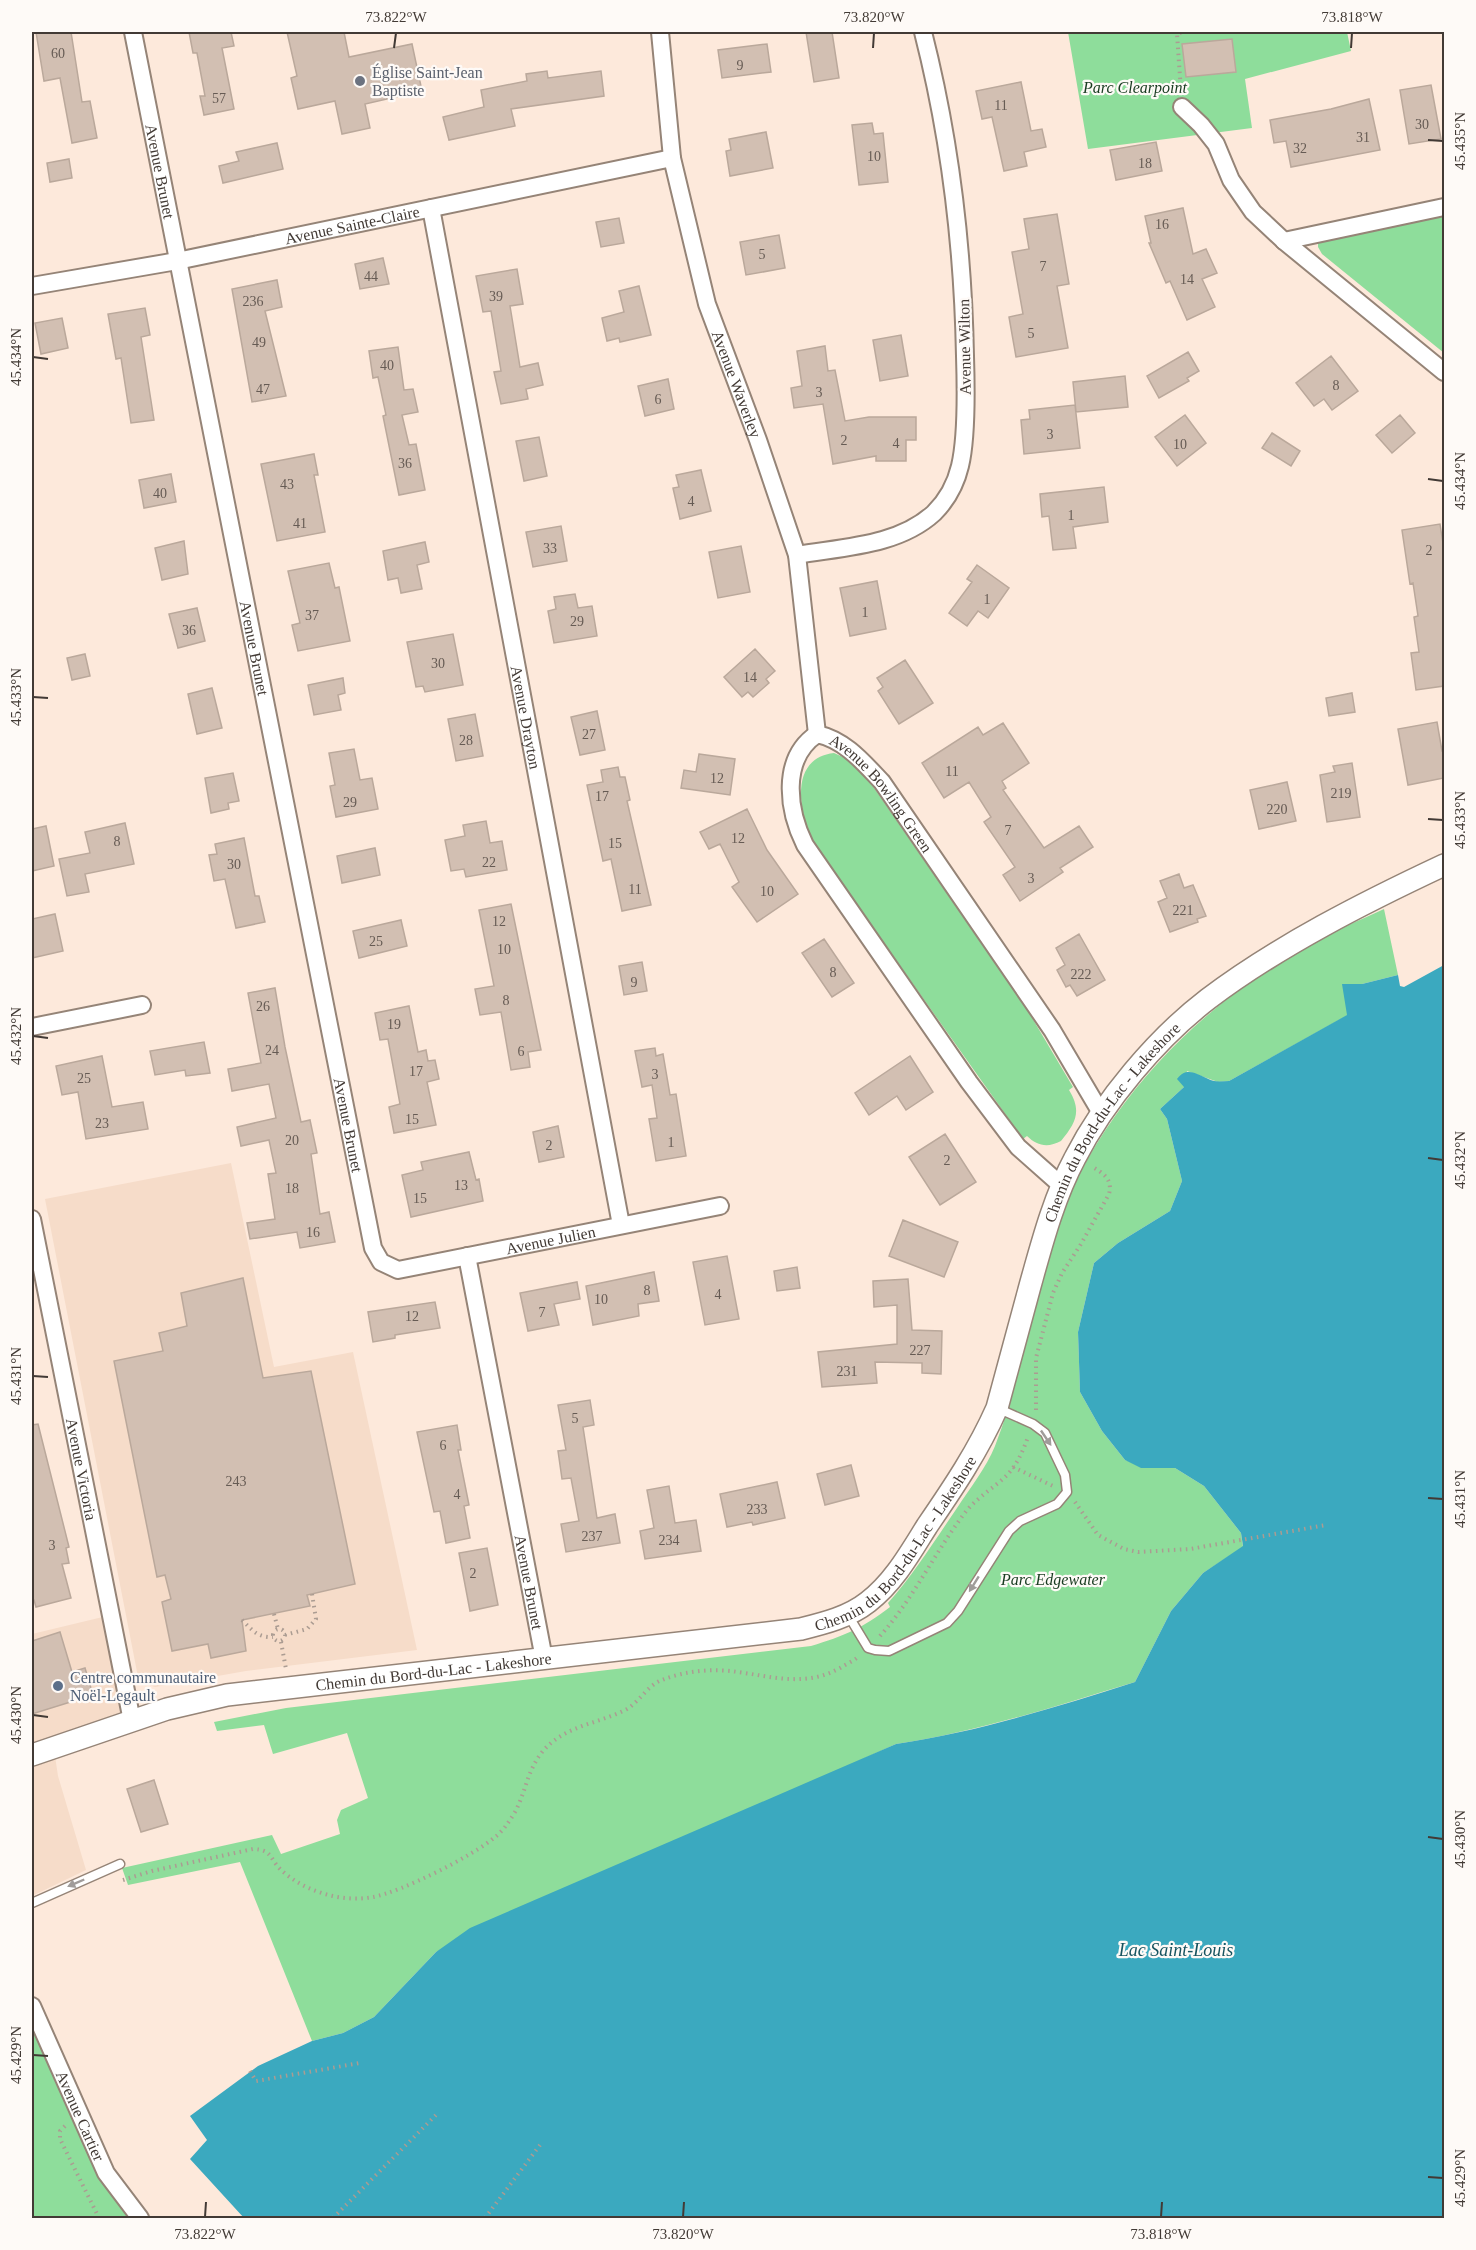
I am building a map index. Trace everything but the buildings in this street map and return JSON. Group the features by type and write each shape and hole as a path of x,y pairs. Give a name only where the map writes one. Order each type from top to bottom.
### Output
{"street":[{"name":"Avenue Brunet","path":"133,32 373,1248 381,1262"},
{"name":"Avenue Waverley","path":"660,32 672,158 707,304 758,440 797,555 817,734"},
{"name":"Avenue Wilton","path":"797,555 882,540 908,531 935,512 946,499 956,481 961,464 966,383 958,225 948,148 934,74 923,32"},
{"path":"1182,107 1201,125 1216,144 1231,180 1253,212 1284,241 1444,372"},
{"name":"Avenue Sainte-Claire","path":"32,286 177,261 672,158"},
{"path":"1284,241 1444,207"},
{"name":"Avenue Drayton","path":"431,208 621,1225"},
{"name":"Avenue Bowling Green","path":"1062,1186 1018,1147 805,845 793,815 790,799 791,784 801,751 817,734 830,737 844,746 882,782 1052,1030 1101,1113"},
{"name":"Chemin du Bord-du-Lac - Lakeshore","path":"32,1755 132,1720 199,1701 289,1687 801,1629 848,1615 884,1589 970,1462 997,1408 1041,1246 1062,1186 1075,1157 1101,1113 1157,1045 1208,999 1274,955 1387,892 1444,866"},
{"path":"32,1027 142,1005"},
{"name":"Avenue Julien","path":"381,1262 398,1270 720,1206"},
{"name":"Avenue Victoria","path":"32,1219 132,1720"},
{"name":"Avenue Brunet","path":"467,1256 544,1659"},
{"name":"Avenue Cartier","path":"32,2006 106,2173 140,2218"}],"lane":[{"path":"848,1615 868,1648 882,1651 889,1651 947,1623 958,1611 1009,1531 1020,1521 1058,1504 1067,1492 1065,1475 1045,1434 1033,1424 997,1408"},
{"path":"32,1903 120,1864"}],"path":[{"path":"1182,107 1177,33 1183,32"},
{"path":"1013,1467 1057,1488"},
{"path":"1072,1499 1098,1535 1124,1549 1138,1552 1190,1549 1326,1525"},
{"path":"289,1687 281,1642 285,1635 307,1629 316,1619 312,1594"},
{"path":"274,1614 278,1629"},
{"path":"242,1620 257,1635 264,1638 273,1637"},
{"path":"278,1629 284,1631 285,1635"},
{"path":"273,1637 273,1633 278,1629"},
{"path":"273,1637 277,1642 281,1642"},
{"path":"250,2071 256,2081 360,2063"},
{"path":"333,2218 436,2115"},
{"path":"68,2124 60,2131 60,2139 99,2218"},
{"path":"484,2218 540,2145"}],"shaded area":[{"path":"231,1163 274,1367 353,1352 417,1650 246,1671 155,1687 146,1684 138,1677 45,1199"},
{"path":"111,1615 132,1721 53,1743 58,1776 86,1870 32,1896 32,1634"}],"green space":[{"name":"Parc Clearpoint","path":"1068,32 1347,32 1351,51 1245,79 1252,128 1088,149"},
{"path":"1444,216 1444,353 1322,254 1318,241"},
{"path":"834,753 845,758 870,782 1028,1011 1073,1087 1069,1090 1075,1104 1074,1122 1061,1141 1047,1145 1039,1144 1027,1136 1023,1139 814,842 802,809 802,784 811,764 820,757"},
{"name":"Parc Edgewater","path":"1384,909 1398,975 1362,984 1343,984 1348,1015 1229,1081 1218,1082 1187,1071 1184,1087 1160,1109 1167,1119 1182,1181 1170,1211 1118,1243 1094,1263 1078,1332 1080,1392 1102,1431 1125,1460 1152,1468 1175,1468 1204,1486 1241,1533 1243,1547 1203,1573 1171,1611 1135,1682 957,1733 896,1744 436,1952 374,2017 343,2033 312,2041 240,1862 128,1885 122,1868 272,1835 281,1854 340,1834 337,1820 341,1810 368,1798 347,1733 273,1754 264,1725 217,1731 214,1722 286,1708 811,1646 853,1631 890,1607 888,1603 924,1557 978,1478 995,1446 1012,1394 1053,1237 1071,1191 1094,1148 1122,1107 1187,1033 1225,1001 1264,972 1306,946"},
{"path":"32,2006 106,2173 129,2218 32,2218"}],"water":[{"name":"Lac Saint-Louis","path":"1444,965 1444,2218 244,2218 190,2159 207,2140 190,2116 258,2066 312,2041 343,2033 374,2017 436,1952 470,1928 896,1744 987,1726 1135,1682 1171,1611 1203,1573 1243,1546 1241,1533 1204,1486 1175,1468 1141,1468 1125,1460 1102,1431 1080,1392 1078,1332 1094,1263 1118,1243 1170,1211 1182,1181 1167,1119 1160,1109 1184,1087 1177,1079 1185,1072 1214,1081 1229,1081 1347,1015 1342,984 1362,984 1398,975 1400,986 1404,987"}],"place":[{"name":"Église Saint-Jean Baptiste","path":"360,81"},
{"name":"Centre communautaire Noël-Legault","path":"58,1686"}]}
